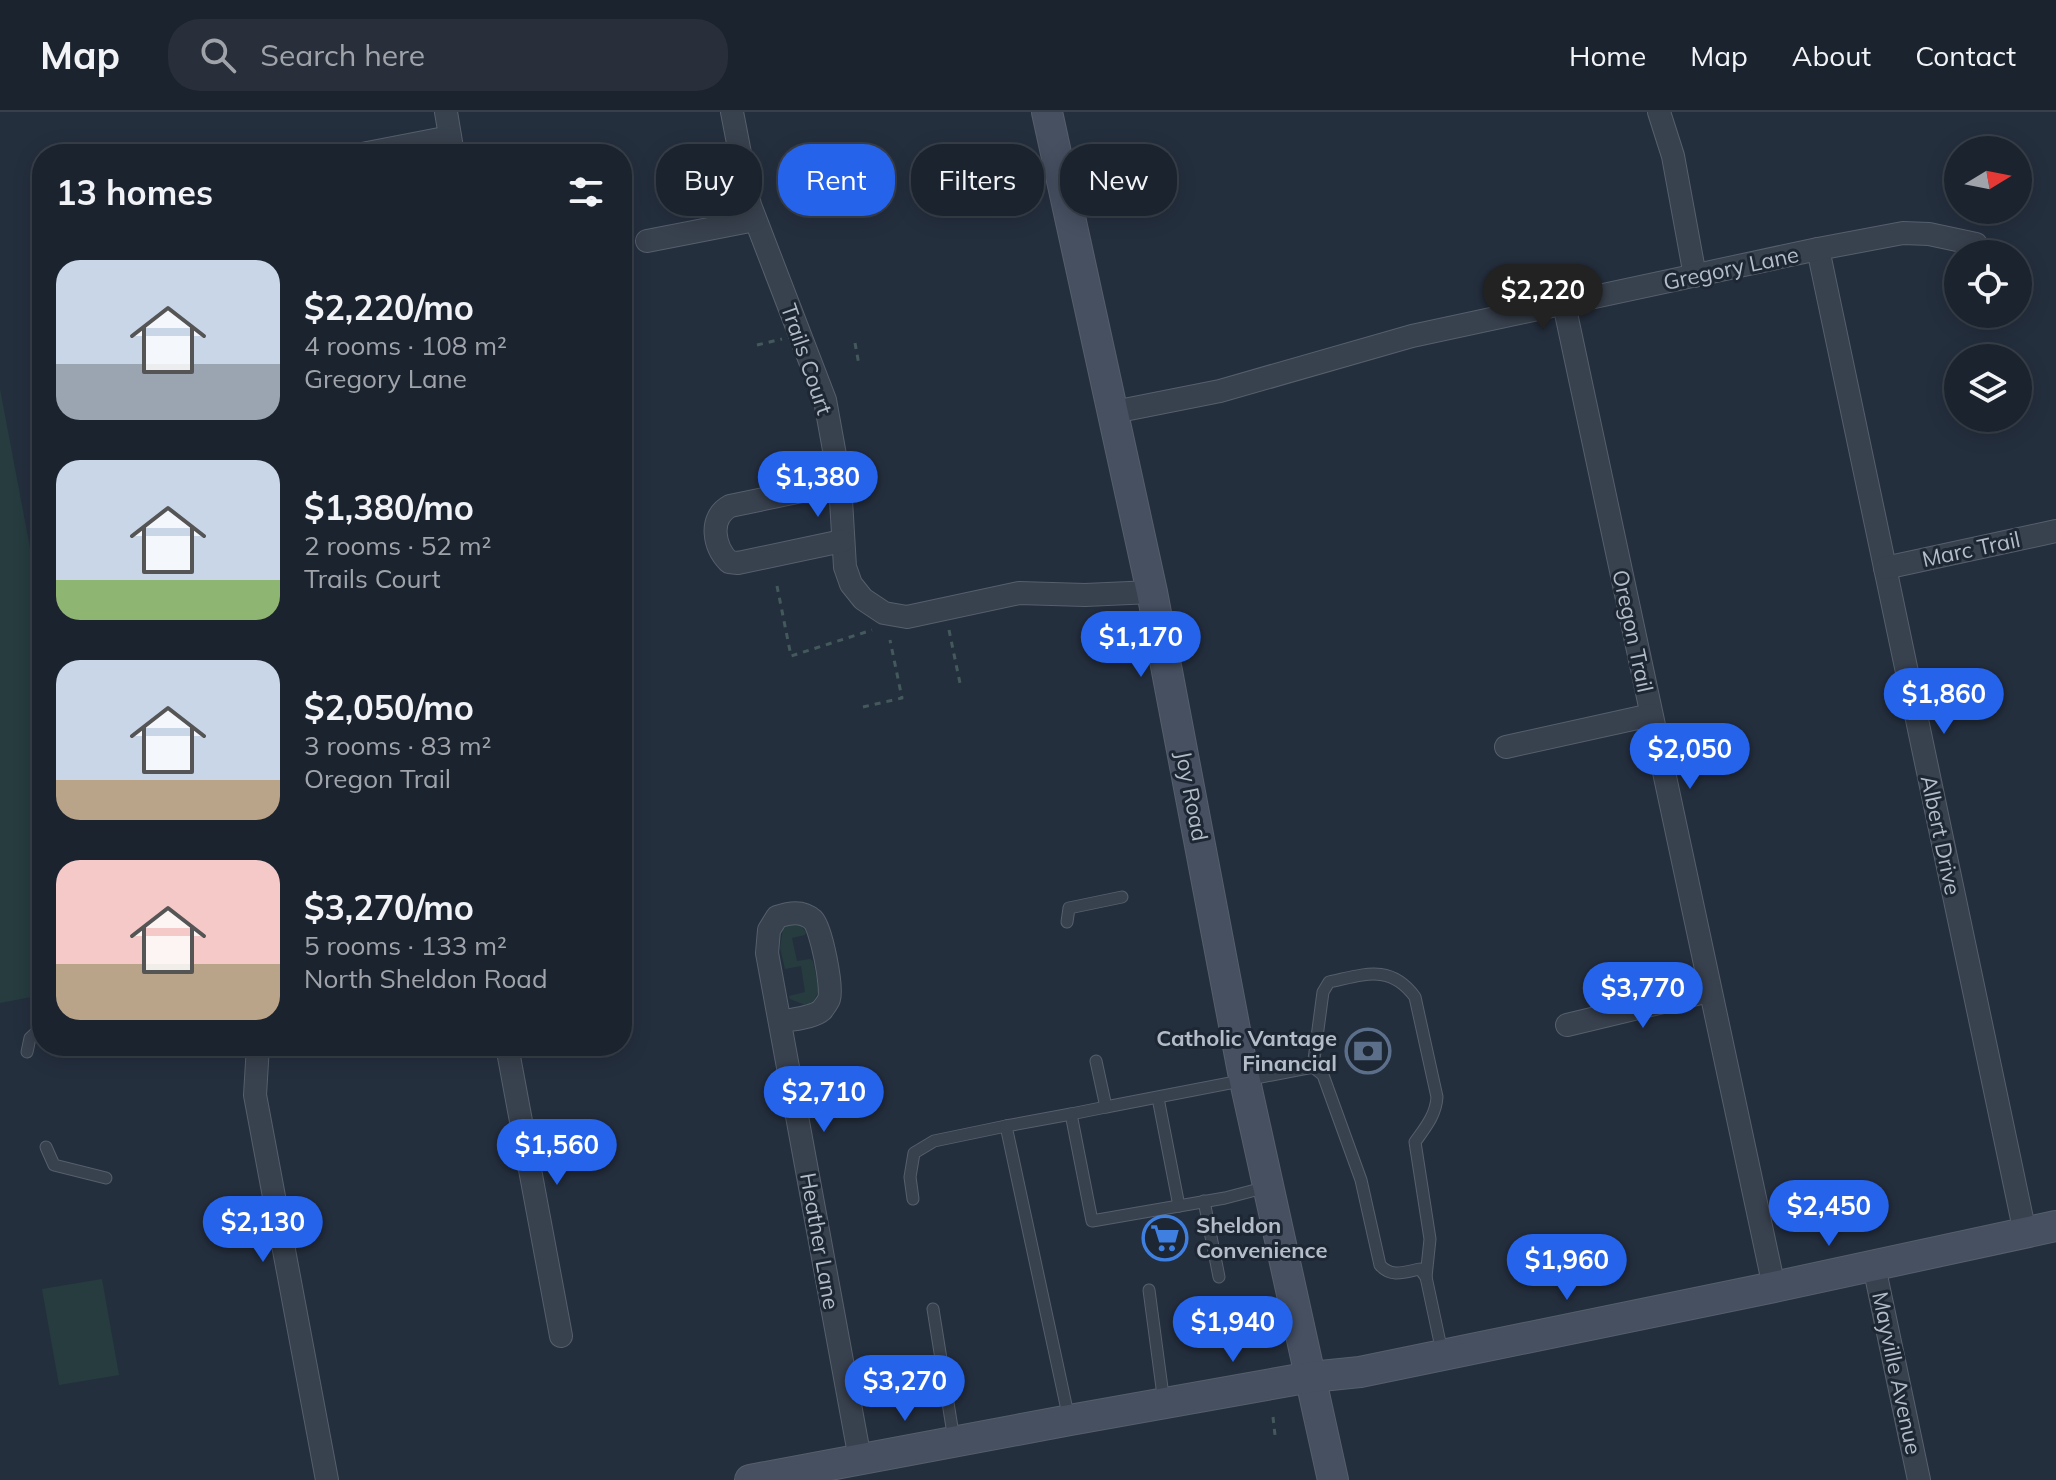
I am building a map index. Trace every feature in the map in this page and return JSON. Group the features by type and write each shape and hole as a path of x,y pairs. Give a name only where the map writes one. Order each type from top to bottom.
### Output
{"street":[{"path":"446,112 452,144"},
{"name":"Trails Court","path":"732,112 755,220 825,400 840,483 845,567 851,584 863,599 874,608 895,616 921,616 1019,593 1085,595 1152,592"},
{"name":"Joy Road","path":"1047,112 1152,592 1245,1081 1333,1480"},
{"path":"1659,112 1673,156 1695,276"},
{"path":"647,241 755,220"},
{"name":"Gregory Lane","path":"1114,412 1220,391 1412,336 1818,249 1903,233 1957,240"},
{"name":"Albert Drive","path":"1818,249 2025,1233"},
{"name":"Oregon Trail","path":"1564,304 1774,1287"},
{"path":"840,483 730,506 720,511 715,536 722,555 729,562 738,563 842,541"},
{"name":"Marc Trail","path":"1885,568 2056,531"},
{"path":"1506,747 1651,715"},
{"name":"Heather Lane","path":"780,1022 819,1013 829,1001 830,986 819,933 815,921 803,913 777,917 769,930 767,953 860,1459"},
{"path":"1567,1025 1709,991"},
{"path":"257,1056 255,1095 327,1480"},
{"path":"509,1056 561,1336"},
{"path":"750,1480 1311,1377 1360,1372 2056,1226"},
{"name":"Mayville Avenue","path":"1874,1266 1919,1480"}],"lane":[{"path":"1067,922 1069,908 1122,897"},
{"path":"1313,1067 1323,992 1329,982 1375,972 1409,989 1415,997 1437,1097 1431,1120 1415,1142 1430,1239 1426,1277 1442,1355"},
{"path":"27,1052 32,1036"},
{"path":"1096,1061 1106,1107"},
{"path":"913,1199 910,1177 914,1153 934,1141 1313,1067"},
{"path":"1313,1067 1323,1075 1361,1180 1380,1265 1385,1271 1397,1274 1420,1269 1426,1277"},
{"path":"1158,1098 1179,1206"},
{"path":"1071,1114 1092,1221 1268,1186"},
{"path":"1006,1126 1070,1420"},
{"path":"46,1147 54,1165 106,1178"},
{"path":"1204,1201 1219,1277"},
{"path":"1149,1290 1164,1404"},
{"path":"933,1309 954,1441"}],"path":[{"path":"757,345 782,339"},
{"path":"855,343 859,365"},
{"path":"777,586 791,656 872,630"},
{"path":"949,630 961,688"},
{"path":"863,707 902,698 890,640"},
{"path":"1273,1417 1275,1435"}],"green space":[{"path":"0,389 32,558 32,997 0,1003"},
{"path":"800,924 805,935 792,938 797,961 813,961 819,990 813,1002 805,1005 789,996 805,992 801,966 785,969 780,948 783,928"},
{"path":"102,1279 119,1375 59,1385 42,1289"}],"place":[{"name":"Catholic Vantage Financial","path":"1368,1051"},
{"name":"Sheldon Convenience","path":"1165,1238"}]}
